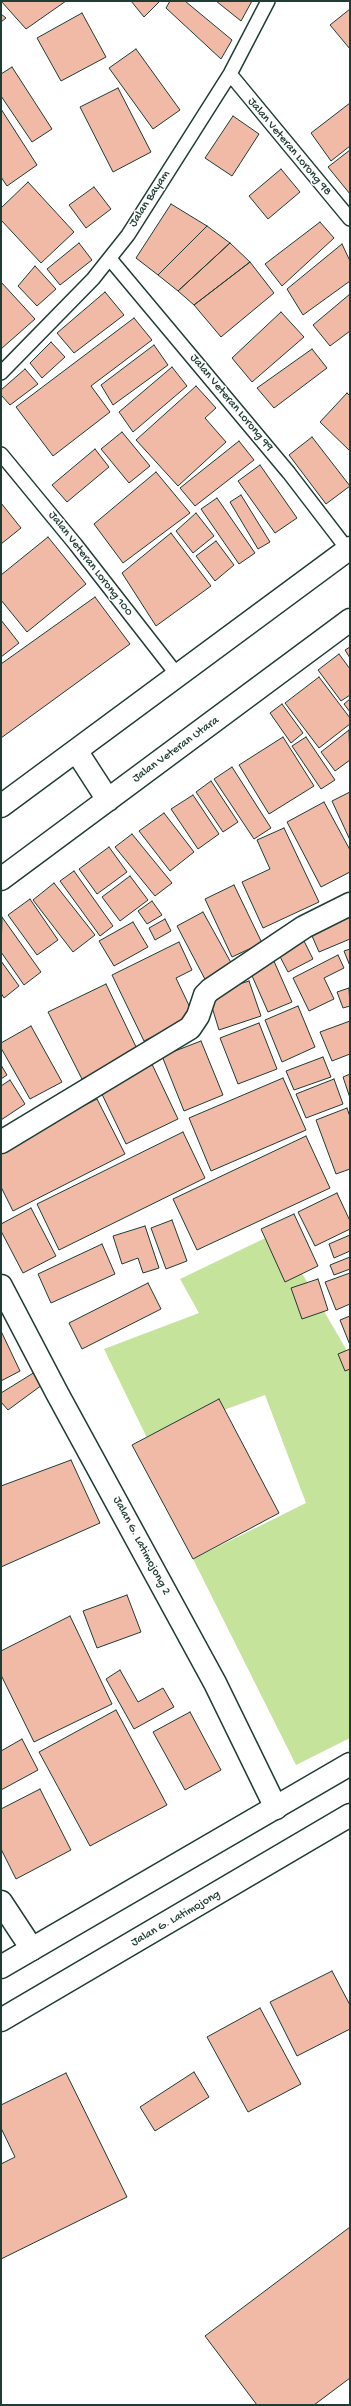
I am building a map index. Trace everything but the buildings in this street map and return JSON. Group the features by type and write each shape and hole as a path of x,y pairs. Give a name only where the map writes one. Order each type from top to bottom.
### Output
{"main road":[{"path":"2,804 77,752 349,549"},
{"name":"Jalan Veteran Utara","path":"1,879 350,620"},
{"path":"77,752 108,800"},
{"path":"1,1142 190,1028 198,1016 205,995 210,990 304,927 350,904"},
{"name":"Jalan G. Latimojong 2","path":"1,1286 56,1393 215,1683 276,1808"},
{"path":"1,1966 350,1764"},
{"name":"Jalan G. Latimojong","path":"1,2020 350,1815"},
{"path":"1,1902 32,1949"}],"lane":[{"name":"Jalan Bayam","path":"1,373 93,279 110,259 230,74 268,1"},
{"name":"Jalan Veteran Lorong 98","path":"230,74 350,219"},
{"name":"Jalan Veteran Lorong 99","path":"110,259 284,467 349,549"},
{"name":"Jalan Veteran Lorong 100","path":"1,454 76,545 178,676"}],"green space":[{"path":"278,1232 350,1356 350,1738 296,1765 193,1559 306,1503 265,1395 147,1438 104,1349 199,1313 180,1279"}]}
